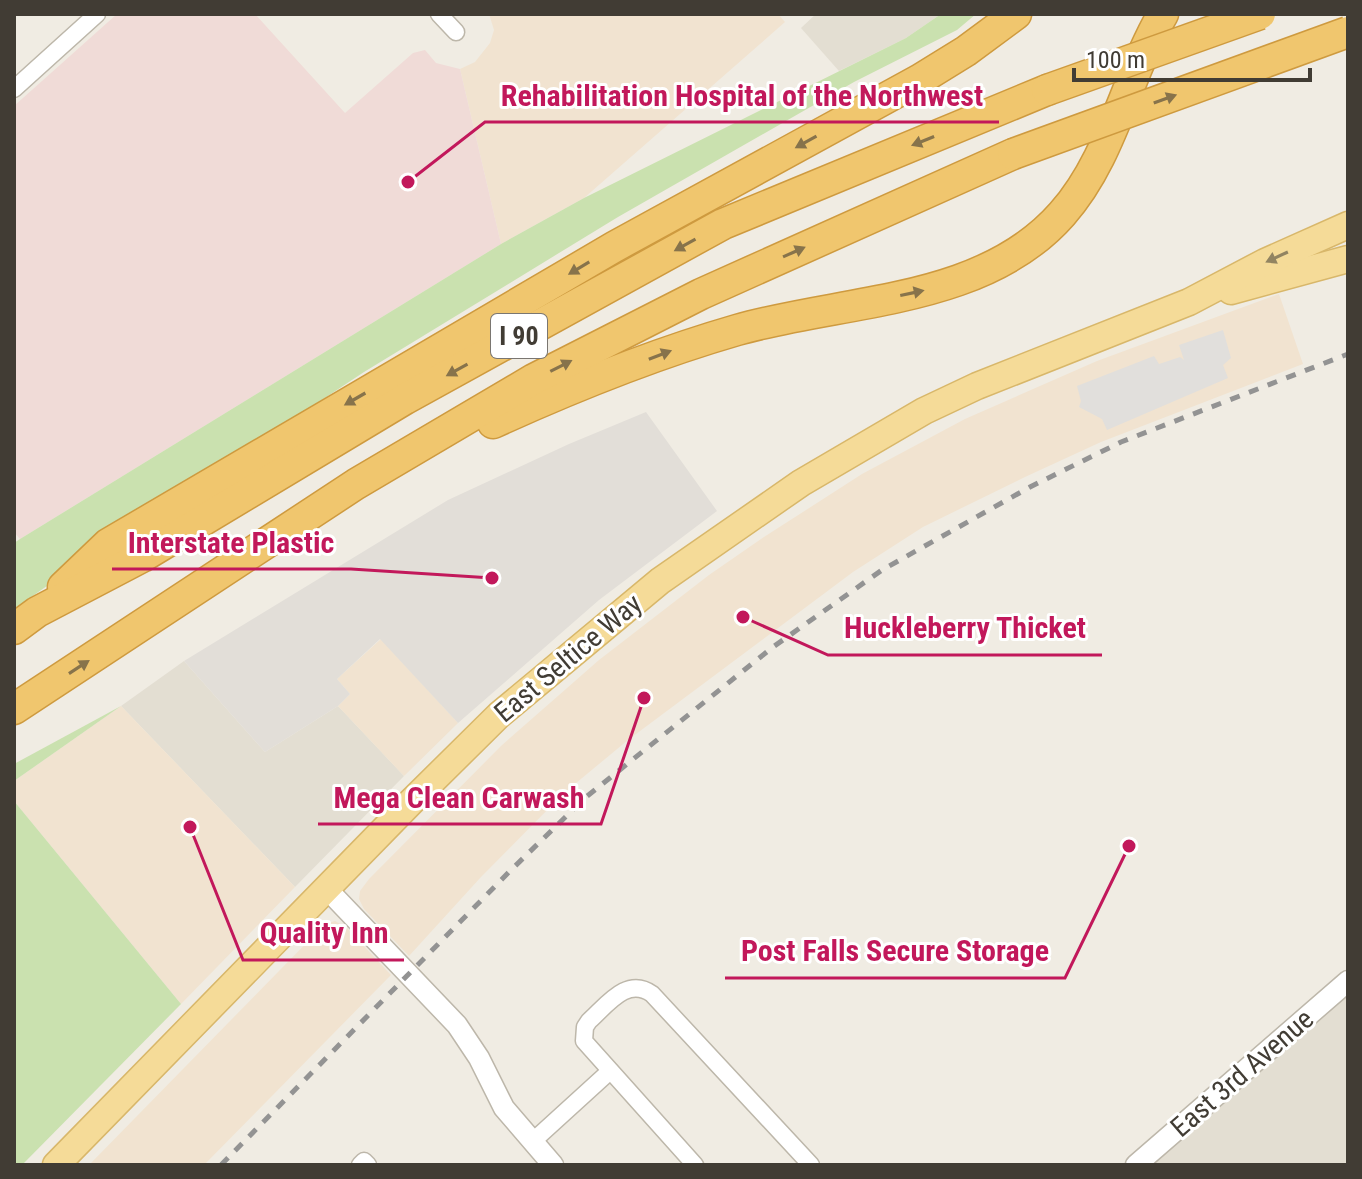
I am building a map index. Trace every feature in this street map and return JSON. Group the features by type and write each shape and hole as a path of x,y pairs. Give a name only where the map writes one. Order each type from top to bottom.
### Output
{"highway":[{"path":"25,621 108,544 614,247 919,80 966,51 1016,14"},
{"path":"356,484 529,407 669,351 820,310 952,284 1003,261 1060,217 1079,194 1163,14"},
{"name":"I 90","path":"25,621 142,557 405,399 723,224 1047,90 1260,14"},
{"name":"I 90","path":"14,709 356,484 534,379 687,301 1013,154 1348,32"}],"main road":[{"name":"East Seltice Way","path":"56,1165 499,715 660,581 757,511 924,411 977,386 1189,302 1343,224"},
{"name":"East Seltice Way","path":"1189,302 1348,259"}],"street":[{"path":"14,89 97,14"},
{"path":"439,14 456,32"},
{"path":"326,888 457,1025 473,1047 504,1108 553,1165"},
{"name":"East 3rd Avenue","path":"1136,1165 1348,981"},
{"path":"695,1165 584,1041 585,1027 625,989 646,990 811,1165"},
{"path":"532,1142 610,1071"},
{"path":"360,1165 364,1161 368,1165"}],"shaded area":[{"path":"117,14 255,14 345,113 413,53 425,50 436,63 460,69 501,244 20,539 14,532 14,106"},
{"path":"489,14 778,14 785,22 584,198 501,244 460,69 475,62 490,43 494,30"},
{"path":"816,14 941,14 906,38 839,71 801,28"},
{"path":"1279,294 1303,364 1101,442 1025,477 923,527 853,572 628,740 564,793 409,956 364,909 359,899 360,891 369,879 501,746 599,660 761,539 862,474 965,419 1097,361"},
{"path":"1223,330 1231,358 1223,365 1228,378 1107,430 1102,419 1079,407 1081,401 1077,386 1154,356 1159,364 1180,357 1184,360 1179,345"},
{"path":"646,412 717,511 599,600 458,723 380,639 337,679 350,694 338,706 265,752 184,661 448,500"},
{"path":"381,639 458,723 404,776 338,706 350,694 337,679"},
{"path":"184,661 265,752 338,706 404,776 295,887 121,706"},
{"path":"121,706 295,887 181,1004 14,801 14,781"},
{"path":"335,921 346,927 391,975 204,1165 89,1165 325,924"},
{"path":"1348,981 1348,1165 1136,1165"}],"green space":[{"path":"941,14 976,14 957,30 854,82 618,217 364,372 150,514 14,609 14,543 20,539 501,244 584,198 906,38"},
{"path":"121,706 14,781 14,764"},
{"path":"14,801 181,1004 22,1165 14,1165"}],"railway":[{"path":"221,1165 586,797 773,647 882,570 1030,487 1121,442 1348,354"}],"place":[{"name":"Rehabilitation Hospital of the Northwest","path":"408,182"},
{"name":"Interstate Plastic","path":"492,578"},
{"name":"Huckleberry Thicket","path":"743,617"},
{"name":"Mega Clean Carwash","path":"644,698"},
{"name":"Quality Inn","path":"190,827"},
{"name":"Post Falls Secure Storage","path":"1129,846"}]}
